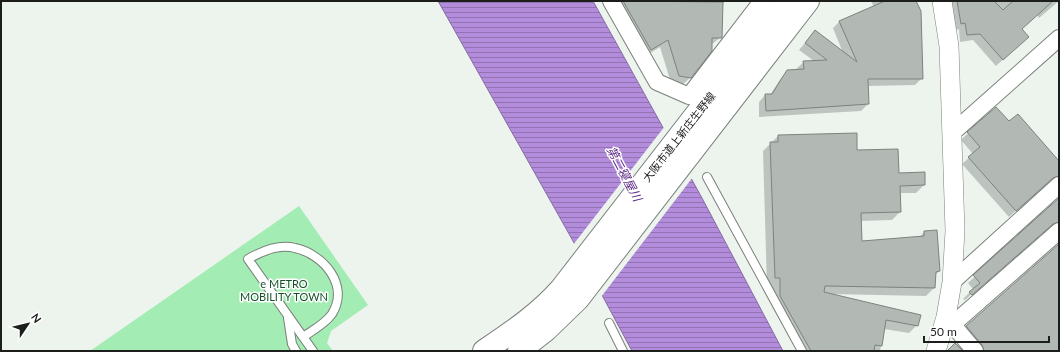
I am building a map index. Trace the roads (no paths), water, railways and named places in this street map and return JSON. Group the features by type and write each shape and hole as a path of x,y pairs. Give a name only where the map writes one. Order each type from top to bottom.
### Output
{"main road":[{"name":"大阪市道上新庄生野線","path":"526,338 547,304 576,270 784,1"},
{"name":"大阪市道上新庄生野線","path":"484,351 526,338 554,324 578,299 808,1"}],"street":[{"path":"611,1 656,82 689,96 762,1"},
{"path":"936,351 949,321 955,230 949,46 942,1"},
{"path":"951,134 1059,38"},
{"path":"952,282 1059,186"},
{"path":"949,321 1059,231"},
{"path":"949,321 975,351"}],"lane":[{"path":"707,177 802,351"},
{"path":"303,337 321,325 331,315 336,304 338,292 330,269 319,258 294,248 273,248 261,251 248,259 288,315 303,337 313,351"},
{"path":"288,315 292,344 296,351"},
{"path":"609,323 624,351"}],"water":[{"name":"第二寝屋川","path":"438,1 593,1 702,198 783,351 632,351 573,241"}],"park label":[{"name":"e METRO MOBILITY TOWN","path":"284,290"}]}
